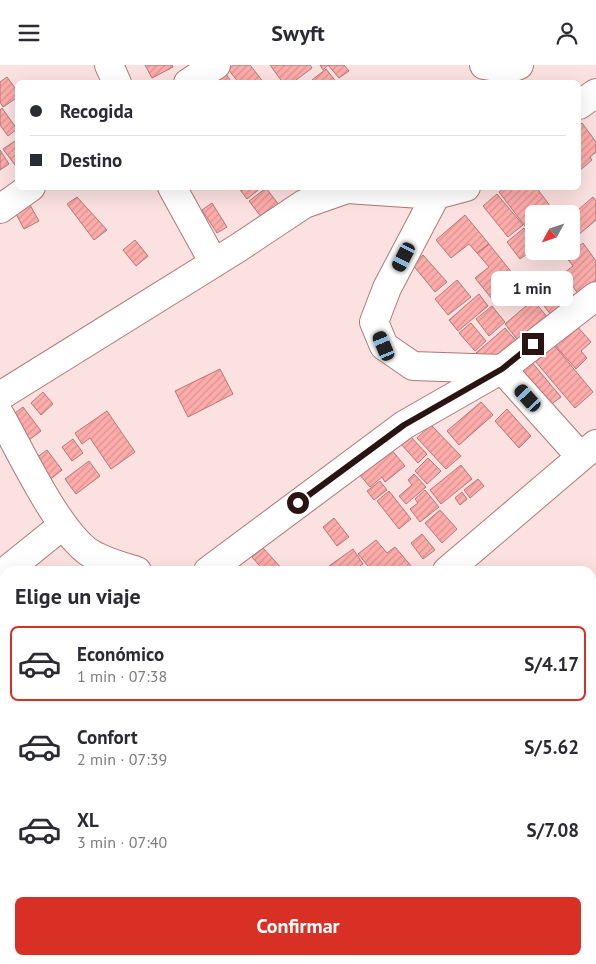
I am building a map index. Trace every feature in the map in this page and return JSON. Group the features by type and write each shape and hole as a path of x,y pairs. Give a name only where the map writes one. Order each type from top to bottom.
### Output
{"street":[{"path":"109,65 116,80"},
{"path":"193,80 216,65"},
{"path":"484,65 509,69 519,65"},
{"path":"581,104 596,93"},
{"path":"0,209 27,190"},
{"path":"174,190 214,263"},
{"path":"0,397 304,205 344,190"},
{"path":"362,190 436,195 455,190"},
{"path":"436,195 387,287 374,322 384,346 413,366 502,369 588,450 452,566"},
{"path":"215,566 404,425 502,369 596,296"},
{"path":"0,415 63,525 88,551 120,566"},
{"path":"11,566 63,525"}],"building":[{"path":"145,65 172,65 173,67 152,78"},
{"path":"234,65 250,65 262,80 237,80 228,69"},
{"path":"270,65 310,65 312,68 296,80 281,80"},
{"path":"320,65 328,65 323,70"},
{"path":"328,65 344,65 349,71 339,78"},
{"path":"326,69 335,80 312,80"},
{"path":"224,71 230,80 211,80"},
{"path":"7,77 15,88 15,99 3,107 0,102 0,82"},
{"path":"2,108 15,126 15,131 8,136 0,125 0,110"},
{"path":"581,124 596,142 596,152 590,157 592,160 581,169"},
{"path":"15,141 15,165 3,149"},
{"path":"0,150 9,164 0,170"},
{"path":"240,190 258,190 247,199"},
{"path":"263,190 268,190 279,205 262,218 249,201"},
{"path":"501,190 538,190 549,205 525,205 525,226 499,192"},
{"path":"497,194 523,225 508,237 483,206"},
{"path":"77,197 107,230 94,240 67,204"},
{"path":"593,197 596,201 596,220 580,233 580,208"},
{"path":"212,203 227,227 217,233 202,210"},
{"path":"30,205 39,221 24,229 15,212"},
{"path":"465,215 489,244 477,253 469,244 451,258 436,240"},
{"path":"524,228 525,255 520,259 507,242"},
{"path":"135,240 148,256 136,266 123,250"},
{"path":"583,243 596,261 596,281 578,294 564,273 573,266 568,260 580,260 580,245"},
{"path":"489,244 517,279 492,299 475,278 489,267 477,253"},
{"path":"423,255 447,282 435,292 412,264"},
{"path":"554,271 575,297 552,316 531,290"},
{"path":"457,280 471,297 448,315 435,299"},
{"path":"479,294 488,306 458,331 449,320"},
{"path":"533,300 549,319 520,343 505,324"},
{"path":"492,306 505,322 489,336 476,319"},
{"path":"471,323 486,341 475,351 459,333"},
{"path":"576,325 591,342 581,351 587,358 576,369 555,345"},
{"path":"505,328 518,343 489,368 476,353"},
{"path":"554,345 593,392 575,408 535,361"},
{"path":"530,360 561,397 549,406 519,369"},
{"path":"220,369 233,394 188,417 175,391"},
{"path":"43,392 53,404 41,415 31,403"},
{"path":"481,402 493,415 459,445 447,431"},
{"path":"23,407 41,431 25,443 7,419"},
{"path":"507,409 531,436 519,448 495,421"},
{"path":"107,411 135,452 111,469 90,438 82,444 75,433"},
{"path":"431,425 461,456 446,469 417,438"},
{"path":"410,436 427,454 418,463 401,444"},
{"path":"73,439 83,453 72,461 62,447"},
{"path":"390,448 405,466 385,482 382,477 370,487 359,474"},
{"path":"47,450 62,470 48,481 32,461"},
{"path":"428,458 441,471 427,484 415,471"},
{"path":"89,461 100,476 76,494 65,479"},
{"path":"461,465 472,479 441,504 430,490"},
{"path":"414,474 426,487 406,504 399,496 412,485 408,480"},
{"path":"478,479 484,486 470,498 464,490"},
{"path":"380,481 387,490 374,500 367,491"},
{"path":"425,490 439,507 420,522 410,509 418,503 415,499"},
{"path":"389,491 411,519 399,529 377,501"},
{"path":"462,492 467,499 460,505 455,498"},
{"path":"440,510 457,529 442,543 425,523"},
{"path":"334,518 349,537 337,546 323,527"},
{"path":"422,534 435,550 423,559 411,543"},
{"path":"376,540 387,553 395,547 411,566 368,566 358,554"},
{"path":"263,548 279,566 260,566 252,557"},
{"path":"353,549 363,564 360,566 329,566"}],"route":[{"path":"298,503 404,425 502,369 533,344"}]}
